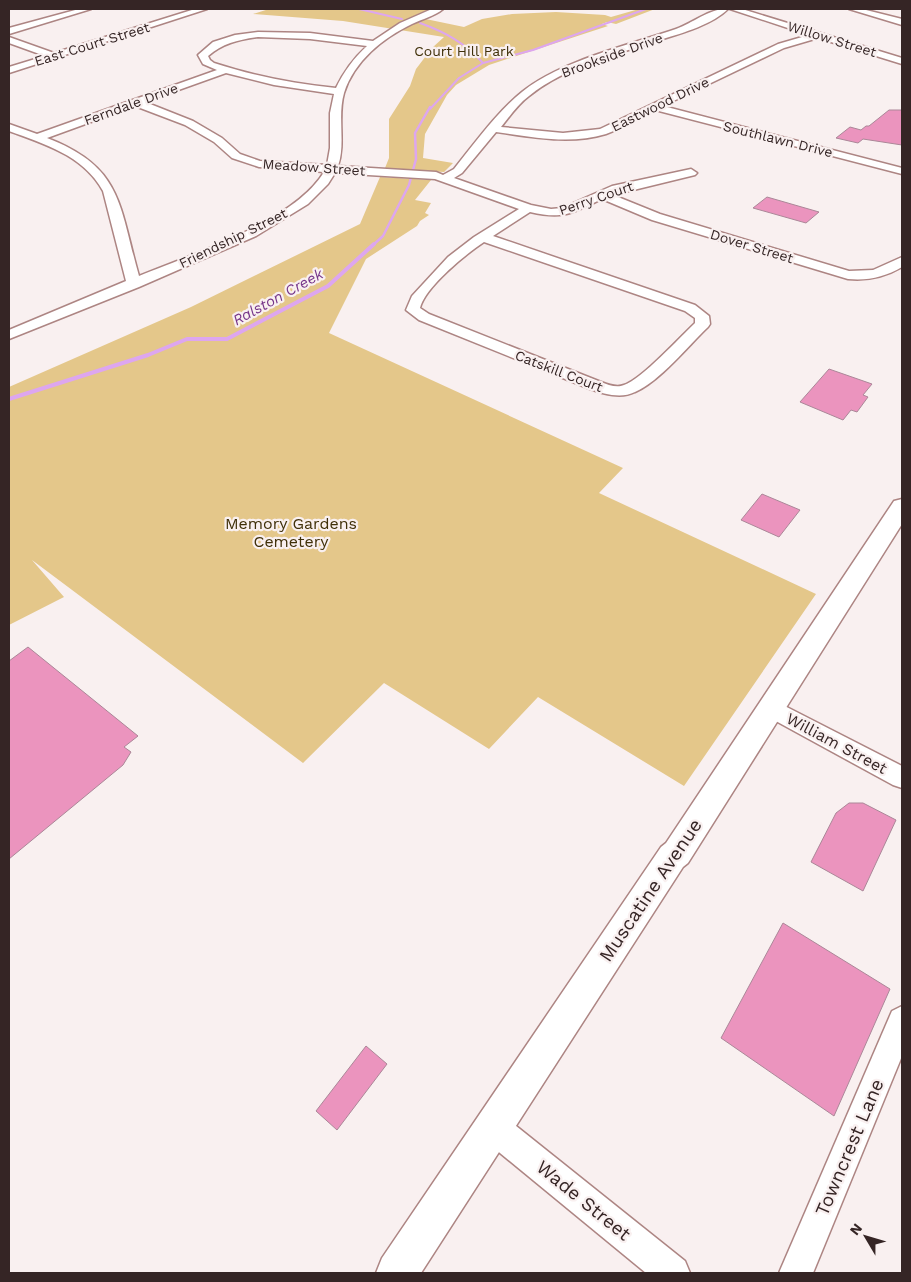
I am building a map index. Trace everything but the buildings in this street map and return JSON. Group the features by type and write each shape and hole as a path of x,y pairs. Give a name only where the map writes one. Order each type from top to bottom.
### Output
{"main road":[{"name":"Muscatine Avenue","path":"397,1273 901,511"}],"street":[{"path":"9,31 87,9"},
{"name":"East Court Street","path":"9,70 203,9"},
{"name":"Friendship Street","path":"9,335 134,284 280,218 322,184 331,169 336,152 334,114 339,91 348,73 375,44 400,27 439,9"},
{"name":"Brookside Drive","path":"446,178 458,171 521,97 552,77 592,60 680,31 724,9"},
{"name":"Willow Street","path":"734,9 902,61"},
{"path":"853,9 900,20"},
{"path":"339,91 279,86 208,64 203,55 212,46 239,38 292,34 375,44"},
{"name":"Eastwood Drive","path":"494,129 556,136 586,135 611,128 781,46 818,35"},
{"path":"9,40 54,56"},
{"name":"Ferndale Drive","path":"36,138 226,70"},
{"name":"Meadow Street","path":"137,103 190,123 218,140 240,158 269,165 405,173 446,178"},
{"name":"Southlawn Drive","path":"654,107 902,171"},
{"path":"9,127 83,160 103,178 109,191 134,284"},
{"name":"Perry Court","path":"446,178 528,208 551,213 564,212 616,189 691,173"},
{"name":"Dover Street","path":"602,195 656,216 848,275 878,275 902,261"},
{"name":"Catskill Court","path":"483,237 690,308 702,316 703,324 634,386 616,391 605,390 424,317 413,310 416,301 448,264 483,237 528,208"},
{"name":"William Street","path":"771,708 902,778"},
{"name":"Towncrest Lane","path":"796,1273 902,1021"},
{"name":"Wade Street","path":"494,1128 673,1273"}],"green space":[{"name":"Court Hill Park","path":"269,9 433,9 416,17 464,27 482,19 512,14 556,12 611,17 639,9 655,9 616,24 607,22 602,24 608,26 489,65 456,85 447,95 425,134 423,158 453,163 444,172 385,168 389,158 389,119 410,86 416,69 432,48 444,37 343,21 253,14"},
{"name":"Memory Gardens Cemetery","path":"380,177 431,180 415,200 431,203 425,213 429,215 420,221 417,226 366,259 329,333 623,468 599,493 816,594 684,786 538,697 489,749 384,683 303,763 32,560 64,597 9,625 9,387 191,307 360,224"}],"waterway":[{"path":"359,9 402,19"},
{"name":"Ralston Creek","path":"483,63 533,50 646,9"},
{"path":"420,23 454,39 483,63"},
{"name":"Ralston Creek","path":"430,109 459,78 483,63"},
{"name":"Ralston Creek","path":"372,246 383,236 409,185 416,159 415,133 430,107"},
{"name":"Ralston Creek","path":"9,399 148,355 187,339 227,339 328,286 374,244"}]}
